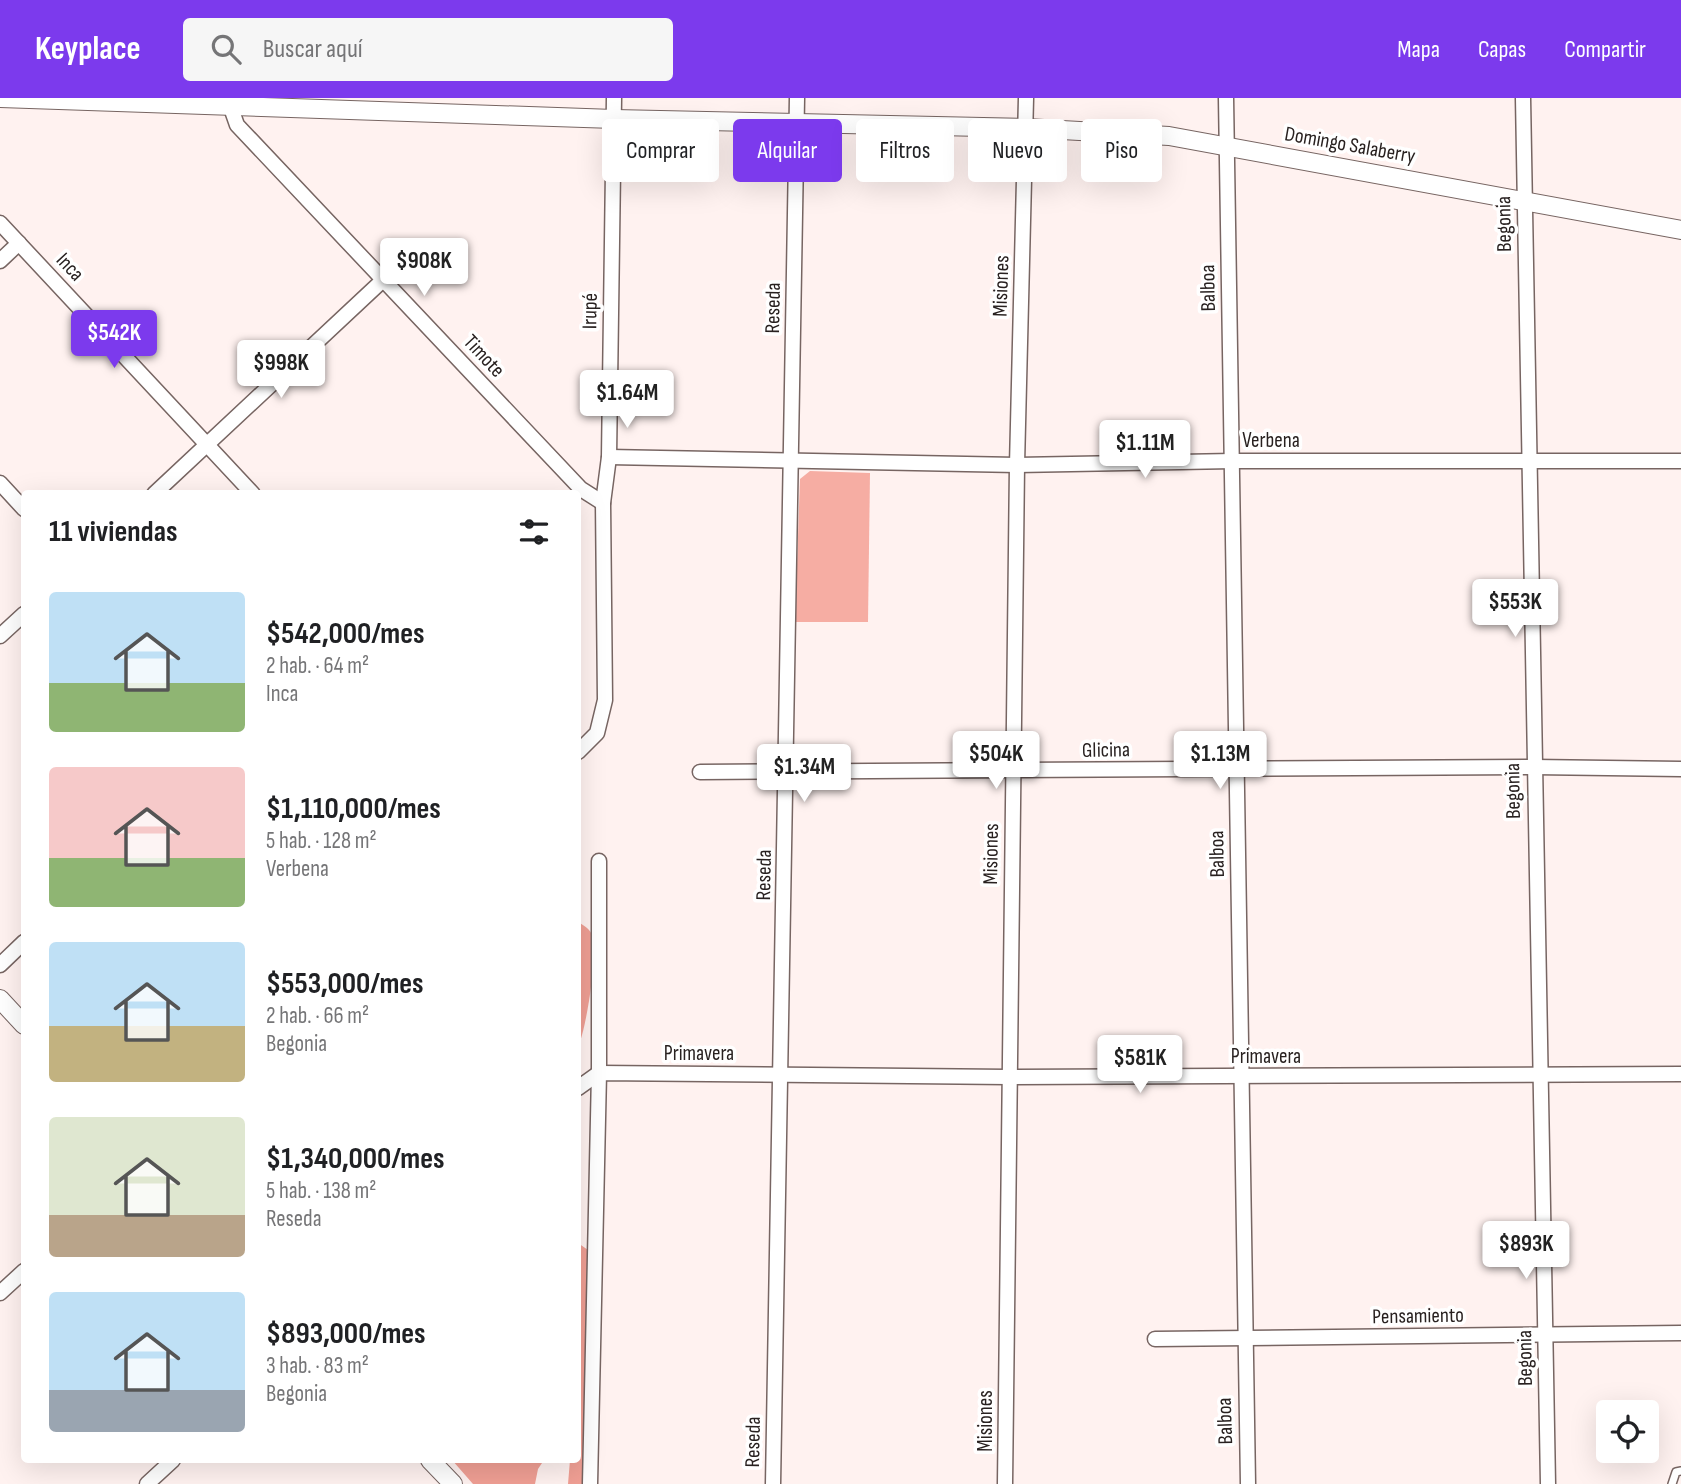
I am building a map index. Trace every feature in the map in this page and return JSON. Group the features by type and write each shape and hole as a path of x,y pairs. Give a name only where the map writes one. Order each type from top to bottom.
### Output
{"street":[{"name":"Domingo Salaberry","path":"0,98 232,102 614,119"},
{"name":"Irupé","path":"614,98 614,119"},
{"name":"Reseda","path":"797,98 797,119"},
{"name":"Misiones","path":"1026,98 1026,119"},
{"name":"Balboa","path":"1226,98 1248,1484"},
{"name":"Begonia","path":"1523,98 1548,1484"},
{"name":"Timote","path":"232,102 237,125 581,489 603,503"},
{"name":"Domingo Salaberry","path":"842,125 968,127"},
{"name":"Domingo Salaberry","path":"1067,130 1169,136 1681,230"},
{"name":"Irupé","path":"581,749 597,733 605,701 603,503 609,457 613,182"},
{"name":"Reseda","path":"774,1484 796,182"},
{"name":"Misiones","path":"1005,1484 1017,465 1025,182"},
{"name":"Inca","path":"0,223 249,490"},
{"path":"0,261 19,243"},
{"path":"158,490 383,280"},
{"name":"Verbena","path":"609,457 1017,465 1233,461 1681,461"},
{"path":"0,483 21,506"},
{"path":"0,636 21,617"},
{"name":"Glicina","path":"700,772 1534,767 1681,769"},
{"path":"590,1484 599,1073 599,861"},
{"path":"0,965 21,945"},
{"path":"0,999 21,1022"},
{"path":"581,1086 599,1073"},
{"name":"Primavera","path":"599,1073 1008,1077 1539,1077 1681,1074"},
{"path":"0,1293 21,1274"},
{"name":"Pensamiento","path":"1155,1339 1681,1333"},
{"path":"147,1484 170,1463"},
{"path":"433,1463 453,1484"}],"lane":[{"path":"1672,1484 1676,1472 1681,1471"}],"shaded area":[{"path":"810,471 870,473 868,622 795,622 800,479"},
{"path":"581,924 590,932 594,945 581,1038"},
{"path":"581,1245 598,1257 582,1484 568,1484 570,1463 581,1463"},
{"path":"455,1463 542,1463 535,1484 473,1484"}]}
